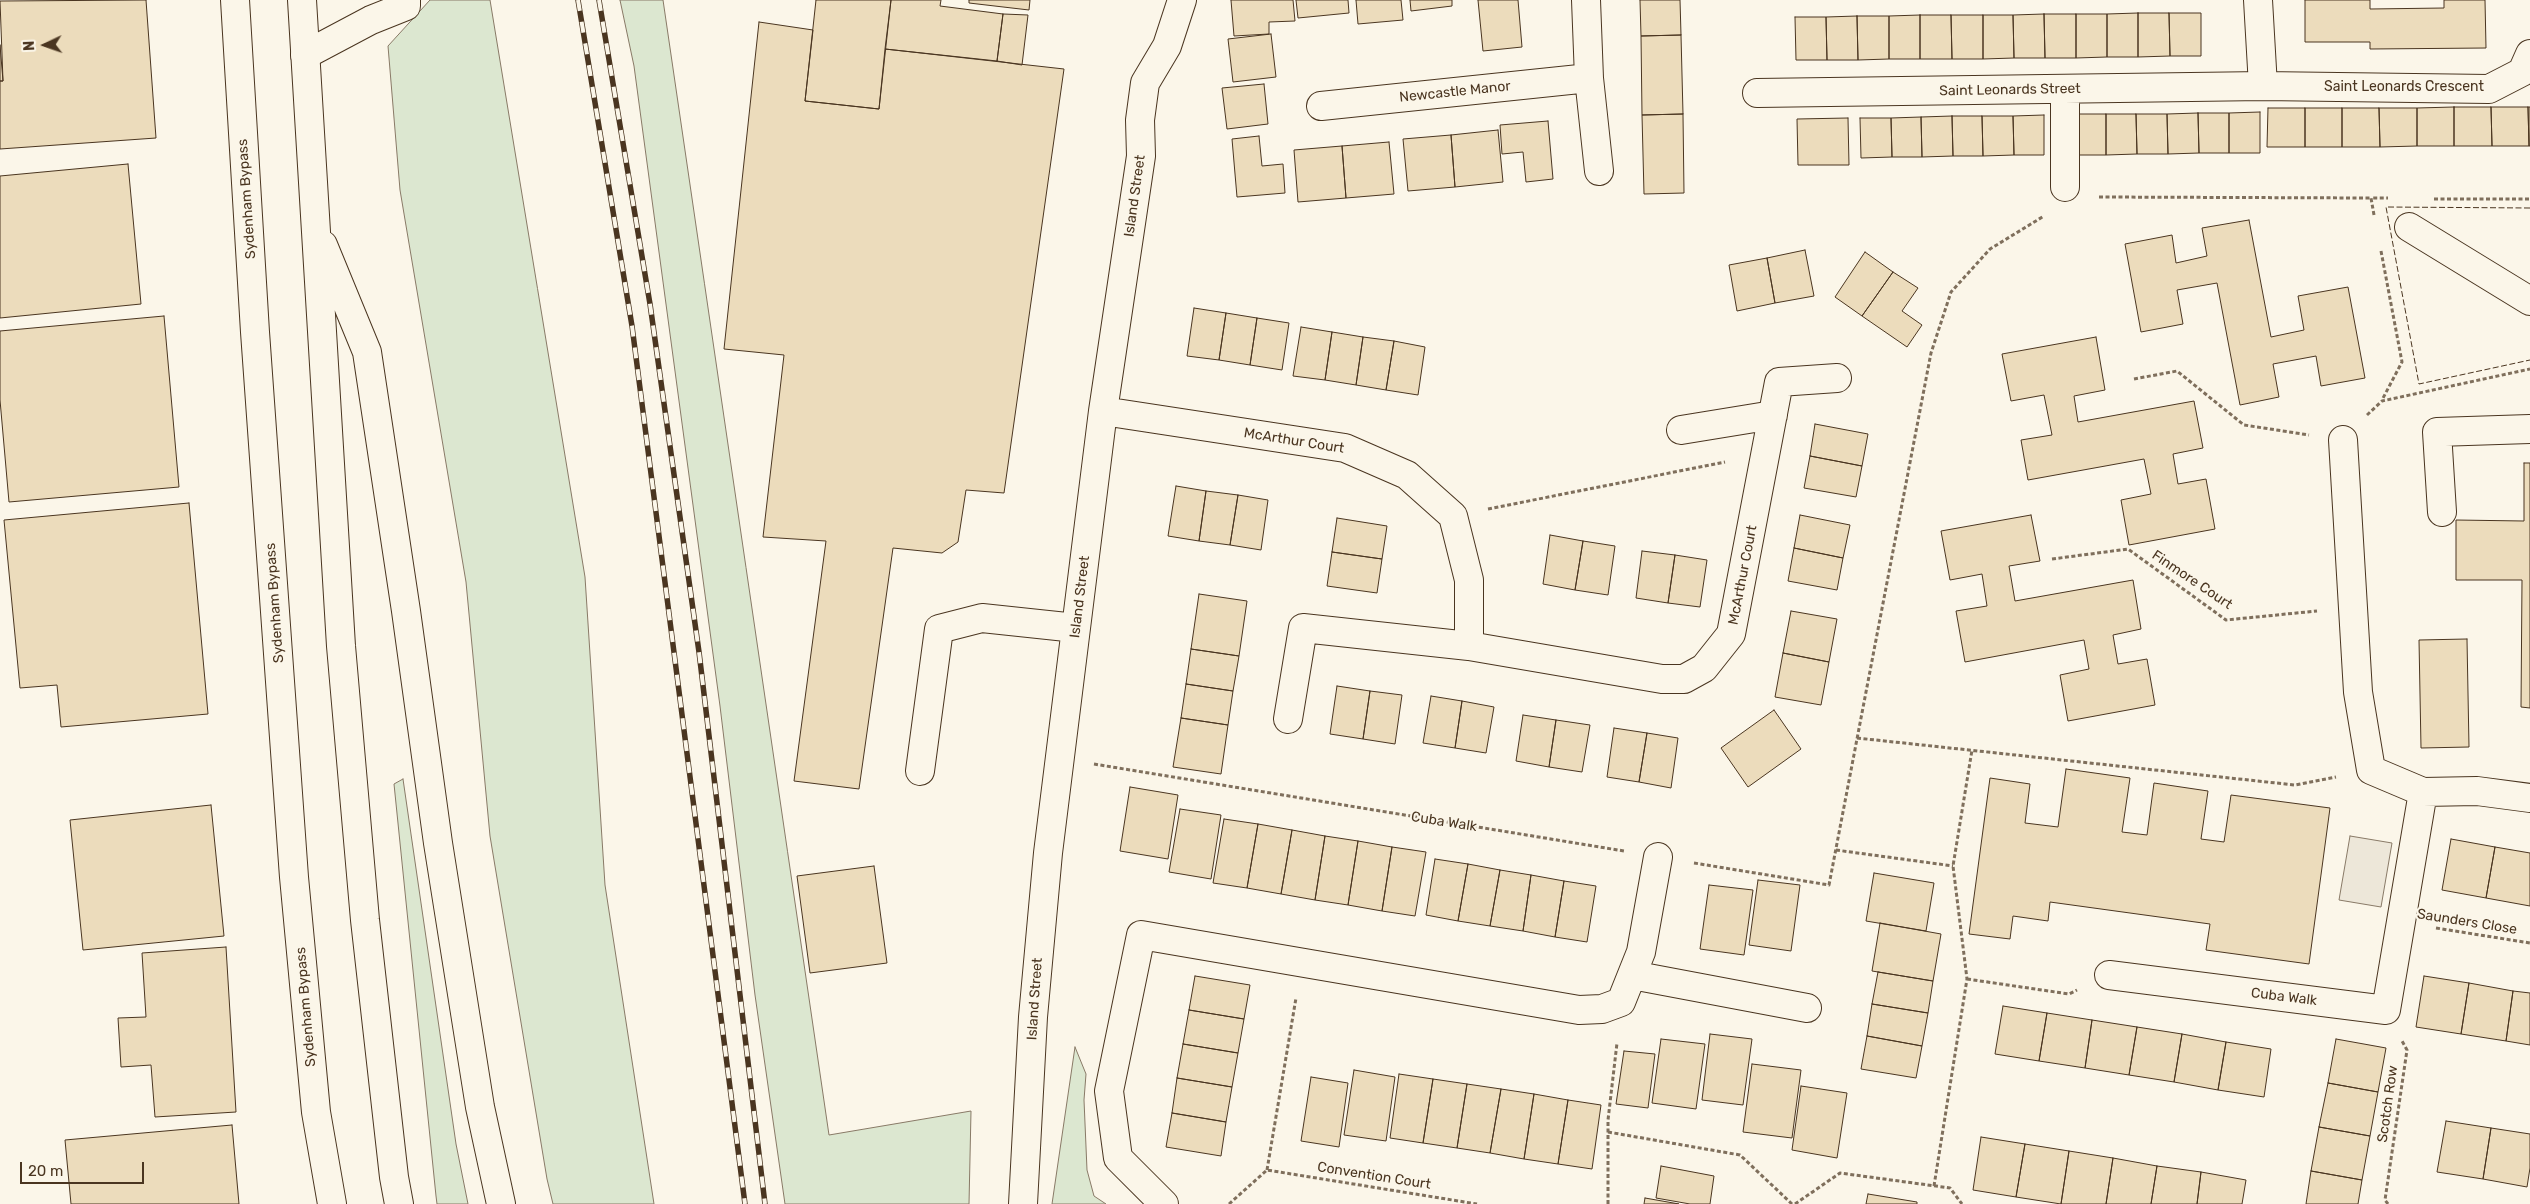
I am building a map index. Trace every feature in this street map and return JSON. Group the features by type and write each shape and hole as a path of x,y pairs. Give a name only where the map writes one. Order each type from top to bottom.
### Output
{"main road":[{"name":"Sydenham Bypass","path":"235,0 255,332 294,877 316,1112 332,1204"},
{"path":"302,0 314,225 341,646 365,920 394,1177 399,1204"},
{"path":"305,55 371,20 406,6 406,0"},
{"name":"Island Street","path":"1023,1204 1033,1017 1048,853 1102,411 1142,156 1140,120 1144,83 1167,46 1182,0"},
{"path":"1586,0 1590,78 1599,170"},
{"path":"2258,0 2263,86"},
{"name":"Saint Leonards Crescent","path":"2263,86 2489,89 2522,72 2530,54"},
{"name":"Newcastle Manor","path":"1321,106 1590,78"},
{"name":"Saint Leonards Street","path":"1757,93 2263,86"},
{"path":"2064,187 2065,89"},
{"path":"314,225 367,352 439,852 480,1107 501,1204"},
{"path":"2409,227 2530,300"},
{"name":"McArthur Court","path":"1288,719 1303,628 1468,646 1662,679 1684,679 1704,668 1732,634 1780,382 1837,378"},
{"name":"McArthur Court","path":"1102,411 1345,448 1407,475 1454,516"},
{"path":"1681,430 1773,416"},
{"path":"2442,512 2437,432 2530,429"},
{"path":"2343,440 2358,692 2371,770 2423,792 2477,791 2530,798"},
{"path":"1454,516 1468,580 1468,646"},
{"path":"920,771 939,629 982,618 1076,628"},
{"path":"2386,1010 2423,792"},
{"path":"1164,1204 1118,1158 1109,1091 1141,935 1579,1010 1602,1009 1621,1002 1642,952 1658,857"},
{"path":"1632,975 1808,1008"},
{"name":"Cuba Walk","path":"2109,975 2386,1010"}],"path":[{"path":"2096,197 2371,198"},
{"path":"1954,866 1836,850 1931,353 1951,292 1990,249 2037,218 2051,213"},
{"path":"2134,379 2177,371 2244,425 2343,440"},
{"path":"1454,516 1766,453"},
{"name":"Finmore Court","path":"2052,559 2128,550 2226,620 2353,608"},
{"path":"1857,738 2295,785 2371,770"},
{"path":"1934,1186 1967,979 1954,866 1972,750"},
{"name":"Cuba Walk","path":"1060,758 1828,885 1836,850"},
{"name":"Saunders Close","path":"2401,923 2530,942"},
{"path":"1229,1204 1267,1170 1302,963"},
{"path":"1967,979 2069,994 2109,975"},
{"path":"1608,1204 1608,1132 1621,1002"},
{"name":"Scotch Row","path":"2386,1010 2407,1050 2385,1200 2388,1204"},
{"path":"1608,1132 1740,1155 1793,1204 1840,1173 1950,1188 1962,1204"},
{"name":"Convention Court","path":"1267,1170 1477,1204"}],"green space":[{"path":"430,0 490,0 585,577 605,885 654,1204 553,1204 547,1179 490,836 466,582 400,190 388,46"},
{"path":"620,0 663,0 829,1135 971,1111 969,1204 785,1204 755,995 720,706 634,66"},
{"path":"403,779 456,1144 468,1204 437,1204 394,784"},
{"path":"1075,1047 1086,1074 1084,1100 1087,1170 1094,1196 1106,1204 1052,1204"}],"shaded area":[{"path":"2350,836 2392,843 2381,907 2339,900"}],"building":[{"path":"146,0 156,138 0,149 0,81 3,81 0,1"},
{"path":"816,0 891,0 879,109 805,101"},
{"path":"891,0 941,0 940,6 1003,14 997,61 885,49"},
{"path":"969,0 1030,0 1029,10 969,3"},
{"path":"1231,0 1293,0 1295,21 1269,22 1269,34 1234,36"},
{"path":"1296,0 1348,0 1349,13 1298,18"},
{"path":"1356,0 1401,0 1403,20 1358,24"},
{"path":"1410,0 1452,0 1452,6 1411,11"},
{"path":"1478,0 1518,0 1522,47 1483,51"},
{"path":"1640,0 1680,0 1681,35 1641,36"},
{"path":"2305,0 2370,0 2370,9 2444,8 2444,0 2485,0 2486,48 2370,49 2370,42 2305,42"},
{"path":"2138,13 2169,13 2170,56 2138,57"},
{"path":"2138,13 2138,57 2107,57 2107,14"},
{"path":"2169,13 2201,13 2201,56 2170,56"},
{"path":"1003,14 1028,15 1022,65 997,61"},
{"path":"2044,14 2076,14 2076,58 2045,58"},
{"path":"2044,14 2045,58 2014,58 2013,15"},
{"path":"2076,14 2107,14 2107,57 2076,58"},
{"path":"1920,15 1951,15 1952,59 1920,59"},
{"path":"1920,15 1920,59 1889,59 1889,16"},
{"path":"1951,15 1983,15 1983,59 1952,59"},
{"path":"1983,15 2013,15 2014,58 1983,59"},
{"path":"1857,16 1889,16 1889,59 1858,60"},
{"path":"1857,16 1858,60 1827,60 1826,17"},
{"path":"1795,17 1826,17 1827,60 1796,60"},
{"path":"759,22 813,30 805,101 879,109 885,49 1064,69 1004,493 966,490 958,542 942,553 893,548 859,789 794,781 826,541 763,537 784,355 724,349"},
{"path":"1271,34 1276,77 1233,82 1228,39"},
{"path":"1681,35 1683,114 1642,115 1641,36"},
{"path":"0,45 3,81 0,81"},
{"path":"1264,84 1268,124 1227,129 1222,88"},
{"path":"2454,107 2454,146 2417,146 2417,108"},
{"path":"2454,107 2491,107 2492,146 2454,146"},
{"path":"2491,107 2528,107 2529,146 2492,146"},
{"path":"2528,107 2530,107 2530,146 2529,146"},
{"path":"2268,108 2305,108 2305,147 2267,147"},
{"path":"2305,108 2342,108 2342,147 2305,147"},
{"path":"2342,108 2379,108 2380,147 2342,147"},
{"path":"2379,108 2417,108 2417,146 2380,147"},
{"path":"2260,112 2260,153 2229,153 2229,113"},
{"path":"2198,113 2229,113 2229,153 2199,153"},
{"path":"2198,113 2199,153 2168,154 2167,114"},
{"path":"1683,114 1684,193 1644,194 1642,115"},
{"path":"2075,114 2106,114 2106,155 2075,155"},
{"path":"2106,114 2136,114 2137,154 2106,155"},
{"path":"2136,114 2167,114 2168,154 2137,154"},
{"path":"2044,115 2044,155 2014,155 2013,116"},
{"path":"1952,116 1982,116 1983,156 1953,156"},
{"path":"1952,116 1953,156 1922,157 1921,117"},
{"path":"1982,116 2013,116 2014,155 1983,156"},
{"path":"1921,117 1922,157 1892,157 1891,118"},
{"path":"1848,118 1849,165 1798,165 1797,119"},
{"path":"1860,118 1891,118 1892,157 1861,158"},
{"path":"1548,121 1553,179 1526,182 1523,152 1502,154 1500,125"},
{"path":"1498,130 1503,182 1455,187 1451,135"},
{"path":"1451,135 1455,187 1408,191 1403,139"},
{"path":"1259,136 1262,166 1283,164 1285,193 1237,197 1232,139"},
{"path":"1389,142 1394,194 1346,198 1342,146"},
{"path":"1342,146 1346,198 1298,202 1294,150"},
{"path":"128,164 141,304 0,318 0,176"},
{"path":"2249,220 2271,337 2304,330 2298,296 2348,287 2365,378 2321,386 2316,356 2273,364 2279,397 2240,405 2217,283 2177,290 2183,324 2141,332 2125,244 2172,235 2176,263 2207,256 2202,228"},
{"path":"1805,250 1814,296 1775,303 1767,258"},
{"path":"1865,252 1893,272 1862,316 1835,297"},
{"path":"1767,258 1775,303 1737,311 1729,265"},
{"path":"1893,272 1918,288 1902,311 1922,325 1907,347 1862,316"},
{"path":"1194,308 1226,313 1219,360 1187,356"},
{"path":"1226,313 1257,318 1250,365 1219,360"},
{"path":"164,316 179,487 9,502 0,400 0,331"},
{"path":"1257,318 1289,323 1282,370 1250,365"},
{"path":"1301,327 1332,332 1325,380 1293,376"},
{"path":"1332,332 1363,337 1356,385 1325,380"},
{"path":"1363,337 1394,341 1386,390 1356,385"},
{"path":"2096,337 2105,390 2074,396 2078,422 2194,401 2203,448 2173,454 2178,484 2206,479 2215,529 2129,545 2121,500 2151,494 2144,459 2028,480 2021,440 2052,435 2044,395 2011,401 2002,354"},
{"path":"1394,341 1425,347 1418,395 1386,390"},
{"path":"1815,424 1868,434 1862,466 1810,456"},
{"path":"1810,456 1862,466 1856,497 1804,488"},
{"path":"2524,463 2530,463 2530,708 2521,707 2522,580 2456,580 2456,520 2524,521"},
{"path":"1176,486 1206,491 1199,541 1168,536"},
{"path":"1206,491 1238,495 1230,545 1199,541"},
{"path":"1238,495 1268,500 1261,550 1230,545"},
{"path":"189,503 208,714 61,727 57,685 20,688 4,520"},
{"path":"1800,515 1850,525 1843,558 1794,548"},
{"path":"2031,515 2040,561 2009,566 2015,601 2133,580 2141,629 2113,635 2118,664 2147,659 2155,705 2068,721 2060,675 2089,669 2084,640 1965,662 1956,611 1987,606 1982,574 1950,580 1941,531"},
{"path":"1337,518 1387,526 1382,559 1332,552"},
{"path":"1550,535 1583,541 1575,590 1543,584"},
{"path":"1583,541 1615,546 1608,595 1575,590"},
{"path":"1794,548 1843,558 1837,590 1788,581"},
{"path":"1642,551 1675,555 1668,603 1636,598"},
{"path":"1332,552 1382,559 1377,593 1327,586"},
{"path":"1675,555 1707,560 1700,607 1668,603"},
{"path":"1199,594 1247,601 1239,656 1191,649"},
{"path":"1791,611 1837,619 1829,662 1783,653"},
{"path":"2467,639 2469,747 2421,748 2419,640"},
{"path":"1191,649 1239,656 1233,691 1186,684"},
{"path":"1783,653 1829,662 1821,705 1775,697"},
{"path":"1186,684 1233,691 1228,725 1181,718"},
{"path":"1337,686 1370,691 1363,739 1330,734"},
{"path":"1370,691 1402,695 1395,744 1363,739"},
{"path":"1431,696 1462,701 1455,748 1423,743"},
{"path":"1462,701 1494,707 1486,753 1455,748"},
{"path":"1774,710 1801,749 1748,787 1721,748"},
{"path":"1523,715 1556,720 1549,767 1516,761"},
{"path":"1181,718 1228,725 1221,774 1173,767"},
{"path":"1556,720 1590,725 1582,772 1549,767"},
{"path":"1614,728 1647,733 1639,782 1607,777"},
{"path":"1647,733 1678,738 1671,788 1639,782"},
{"path":"2066,769 2130,778 2122,832 2147,835 2154,783 2208,791 2201,839 2224,842 2231,795 2330,808 2309,964 2206,950 2210,924 2050,902 2048,921 2013,916 2010,939 1969,934 1990,778 2030,784 2025,823 2058,827"},
{"path":"1130,787 1178,795 1168,859 1120,851"},
{"path":"211,805 224,936 83,950 70,820"},
{"path":"1180,809 1221,815 1211,879 1169,872"},
{"path":"1224,819 1258,824 1247,888 1213,883"},
{"path":"1258,824 1292,830 1281,894 1247,888"},
{"path":"1292,830 1325,836 1315,900 1281,894"},
{"path":"1325,836 1358,841 1348,905 1315,900"},
{"path":"2451,839 2495,847 2486,898 2442,890"},
{"path":"1358,841 1392,847 1382,911 1348,905"},
{"path":"1392,847 1426,852 1415,916 1382,911"},
{"path":"2495,847 2530,853 2530,906 2486,898"},
{"path":"1435,859 1468,864 1458,921 1426,915"},
{"path":"1468,864 1500,870 1490,926 1458,921"},
{"path":"874,866 887,963 810,973 797,876"},
{"path":"1500,870 1531,875 1523,931 1490,926"},
{"path":"1874,873 1934,883 1926,931 1866,921"},
{"path":"1531,875 1564,881 1555,937 1523,931"},
{"path":"1758,880 1800,885 1791,951 1749,945"},
{"path":"1564,881 1596,886 1587,942 1555,937"},
{"path":"1709,885 1753,890 1744,955 1700,949"},
{"path":"1880,923 1941,934 1933,981 1872,971"},
{"path":"226,947 236,1112 155,1117 151,1065 121,1067 118,1018 146,1017 142,953"},
{"path":"1878,972 1933,981 1928,1013 1872,1004"},
{"path":"1195,976 1250,985 1244,1019 1189,1010"},
{"path":"2424,976 2469,983 2461,1034 2416,1027"},
{"path":"2469,983 2513,991 2506,1041 2461,1034"},
{"path":"2513,991 2530,993 2530,1045 2506,1041"},
{"path":"1872,1004 1928,1013 1922,1046 1867,1036"},
{"path":"2003,1006 2047,1013 2039,1061 1995,1054"},
{"path":"1189,1010 1244,1019 1238,1053 1183,1044"},
{"path":"2047,1013 2092,1020 2085,1068 2039,1061"},
{"path":"2092,1020 2137,1027 2129,1075 2085,1068"},
{"path":"2137,1027 2182,1034 2174,1082 2129,1075"},
{"path":"1710,1034 1752,1039 1743,1105 1702,1100"},
{"path":"2182,1034 2226,1042 2218,1090 2174,1082"},
{"path":"1867,1036 1922,1046 1916,1078 1861,1069"},
{"path":"1661,1039 1705,1044 1696,1109 1652,1103"},
{"path":"2336,1039 2386,1048 2378,1092 2328,1083"},
{"path":"2226,1042 2271,1049 2264,1097 2218,1090"},
{"path":"1183,1044 1238,1053 1232,1087 1177,1078"},
{"path":"1624,1051 1655,1054 1648,1108 1616,1104"},
{"path":"1752,1064 1801,1070 1792,1138 1743,1132"},
{"path":"1354,1070 1395,1077 1386,1141 1344,1135"},
{"path":"1399,1074 1433,1079 1423,1143 1390,1138"},
{"path":"1311,1077 1348,1083 1339,1147 1301,1141"},
{"path":"1177,1078 1232,1087 1226,1122 1172,1113"},
{"path":"1433,1079 1467,1084 1457,1148 1423,1143"},
{"path":"2328,1083 2378,1092 2370,1136 2319,1127"},
{"path":"1467,1084 1501,1089 1490,1153 1457,1148"},
{"path":"1801,1086 1847,1093 1837,1158 1792,1150"},
{"path":"1501,1089 1534,1094 1524,1159 1490,1153"},
{"path":"1534,1094 1568,1100 1558,1164 1524,1159"},
{"path":"1568,1100 1601,1105 1592,1169 1558,1164"},
{"path":"1172,1113 1226,1122 1221,1156 1166,1147"},
{"path":"2446,1121 2491,1128 2483,1179 2437,1172"},
{"path":"232,1125 239,1204 71,1204 65,1140"},
{"path":"2319,1127 2370,1136 2362,1180 2311,1171"},
{"path":"2491,1128 2530,1134 2530,1168 2527,1187 2483,1179"},
{"path":"1981,1137 2025,1144 2016,1197 1973,1190"},
{"path":"2025,1144 2069,1151 2061,1204 2016,1197"},
{"path":"2069,1151 2113,1158 2106,1204 2061,1204"},
{"path":"2113,1158 2157,1166 2151,1204 2106,1204"},
{"path":"1661,1166 1714,1176 1710,1204 1690,1204 1656,1198"},
{"path":"2157,1166 2201,1172 2197,1204 2151,1204"},
{"path":"2311,1171 2362,1180 2358,1204 2306,1204"},
{"path":"2201,1172 2246,1180 2242,1204 2197,1204"},
{"path":"1868,1194 1917,1202 1917,1204 1866,1204"},
{"path":"1645,1198 1679,1204 1644,1204"}],"railway":[{"path":"578,0 632,326 745,1204"},
{"path":"599,0 650,304 699,652 765,1204"}],"fence":[{"path":"2530,208 2386,207 2419,384 2530,360"}]}
